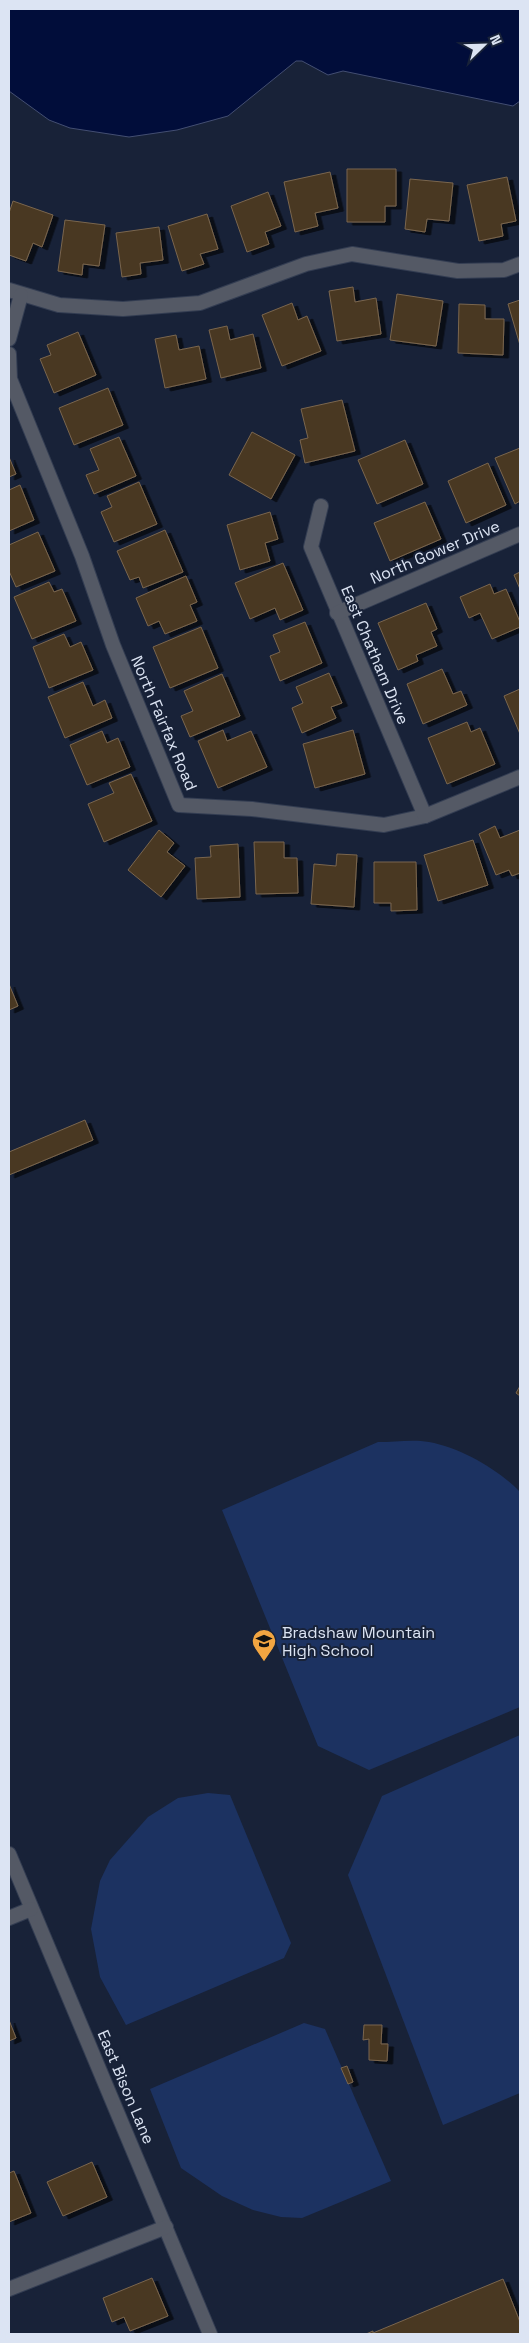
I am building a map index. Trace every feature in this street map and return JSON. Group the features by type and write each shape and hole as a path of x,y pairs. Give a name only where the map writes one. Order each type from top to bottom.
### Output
{"street":[{"path":"9,339 15,292 59,305 123,309 200,303 306,264 352,254 458,270 504,270 520,264"},
{"name":"North Fairfax Road","path":"9,354 10,379 82,556 112,645 179,805 252,808 384,825 425,816 520,777"},
{"name":"East Chatham Drive","path":"321,506 311,548 337,613 425,816"},
{"name":"North Gower Drive","path":"337,613 520,534"},
{"name":"East Bison Lane","path":"9,1854 210,2334"},
{"path":"9,1918 32,1909"},
{"path":"9,2289 166,2227"}],"shaded area":[{"path":"9,9 520,9 520,101 513,106 343,71 328,75 302,61 296,61 228,116 177,130 129,137 70,128 49,120 9,91"},
{"path":"423,1441 454,1449 501,1475 520,1492 520,1707 369,1770 318,1746 222,1510 378,1442"},
{"path":"520,1735 520,2093 443,2125 348,1875 382,1796"},
{"path":"208,1793 230,1795 291,1943 284,1958 126,2025 100,1977 91,1929 100,1881 110,1860 148,1817 178,1798"},
{"path":"304,2023 325,2029 391,2181 302,2218 281,2217 253,2210 222,2196 181,2168 150,2089"}],"building":[{"path":"347,169 396,169 396,206 385,206 385,222 347,222"},
{"path":"330,172 338,208 315,213 318,226 295,232 284,182"},
{"path":"507,177 516,221 501,224 503,236 479,241 467,185"},
{"path":"410,179 453,183 449,221 427,219 425,232 405,229"},
{"path":"268,192 281,226 265,232 269,244 247,252 231,206"},
{"path":"13,201 53,215 42,247 33,243 26,261 9,255 9,213"},
{"path":"207,214 218,249 200,254 204,264 182,271 168,226"},
{"path":"65,220 105,225 99,266 83,264 82,275 58,271"},
{"path":"159,227 163,260 140,263 141,274 122,277 116,233"},
{"path":"353,287 355,302 376,298 381,334 337,341 329,291"},
{"path":"397,294 443,301 436,346 390,340"},
{"path":"520,300 520,345 508,304"},
{"path":"292,303 298,320 307,316 321,351 282,366 262,315"},
{"path":"459,304 485,305 485,319 504,319 503,355 458,353"},
{"path":"227,326 230,340 253,334 261,368 221,378 209,330"},
{"path":"78,332 96,375 54,393 40,359 51,355 47,345"},
{"path":"176,335 179,350 199,346 206,379 165,388 155,339"},
{"path":"108,388 123,425 74,445 59,408"},
{"path":"342,400 355,451 305,463 300,440 308,438 301,409"},
{"path":"252,432 295,455 271,499 229,475"},
{"path":"119,437 136,476 94,494 86,475 99,470 90,449"},
{"path":"405,440 423,484 377,504 358,460"},
{"path":"520,448 520,501 515,504 495,458"},
{"path":"9,457 16,474 9,477"},
{"path":"488,463 506,505 466,523 448,481"},
{"path":"139,482 157,524 114,542 101,512 112,507 107,496"},
{"path":"20,485 34,520 9,531 9,490"},
{"path":"425,502 441,539 390,561 374,523"},
{"path":"270,512 278,539 265,543 270,561 240,570 227,525"},
{"path":"165,530 183,572 143,588 139,577 130,580 117,551"},
{"path":"38,532 55,571 16,587 9,571 9,545"},
{"path":"283,563 303,610 280,620 275,608 250,619 235,583"},
{"path":"520,572 520,589 514,575"},
{"path":"186,576 197,602 190,605 197,621 165,634 159,621 148,626 136,598"},
{"path":"49,582 54,592 62,589 76,621 32,639 14,597"},
{"path":"490,584 494,594 506,589 520,622 520,627 492,639 480,613 469,618 460,597"},
{"path":"426,603 437,629 431,632 437,646 416,655 418,661 398,670 378,623"},
{"path":"305,622 322,663 280,681 270,656 280,652 273,635"},
{"path":"201,627 218,668 170,688 153,647"},
{"path":"64,634 70,647 81,642 93,670 49,688 33,647"},
{"path":"442,669 453,694 461,691 467,705 423,724 407,684"},
{"path":"329,673 342,703 331,707 336,718 302,733 292,708 303,703 296,687"},
{"path":"222,674 240,716 190,737 181,716 193,711 184,691"},
{"path":"83,682 93,706 105,700 112,718 65,738 48,697"},
{"path":"520,689 520,734 504,696"},
{"path":"467,722 471,732 480,728 495,764 447,784 428,738"},
{"path":"223,730 227,741 251,731 267,767 218,788 198,741"},
{"path":"353,730 365,774 315,788 303,744"},
{"path":"102,731 107,743 118,738 130,767 87,785 70,745"},
{"path":"131,774 152,821 104,842 88,804 114,793 109,783"},
{"path":"495,826 500,838 520,830 520,873 512,876 509,870 496,875 479,834"},
{"path":"159,830 174,843 167,852 185,866 161,897 128,870"},
{"path":"473,840 488,885 438,901 424,855"},
{"path":"254,842 284,842 284,858 297,858 298,893 256,894"},
{"path":"238,844 240,897 197,899 195,858 211,857 210,846"},
{"path":"337,854 357,855 354,907 311,904 314,864 336,866"},
{"path":"374,862 416,862 417,910 391,911 391,903 374,903"},
{"path":"9,984 18,1006 9,1010"},
{"path":"85,1120 93,1140 9,1175 9,1152"},
{"path":"520,1386 520,1396 516,1393"},
{"path":"9,2020 16,2038 9,2041"},
{"path":"364,2025 382,2025 381,2044 388,2044 387,2061 369,2060 369,2039 363,2040"},
{"path":"347,2066 353,2082 348,2084 341,2068"},
{"path":"92,2162 107,2197 63,2216 47,2182"},
{"path":"14,2171 31,2213 9,2222 9,2173"},
{"path":"152,2278 168,2316 130,2331 124,2317 112,2322 103,2298"},
{"path":"503,2279 520,2322 520,2334 366,2334 373,2331 373,2333"}],"place":[{"name":"Bradshaw Mountain High School","path":"264,1662"}]}
